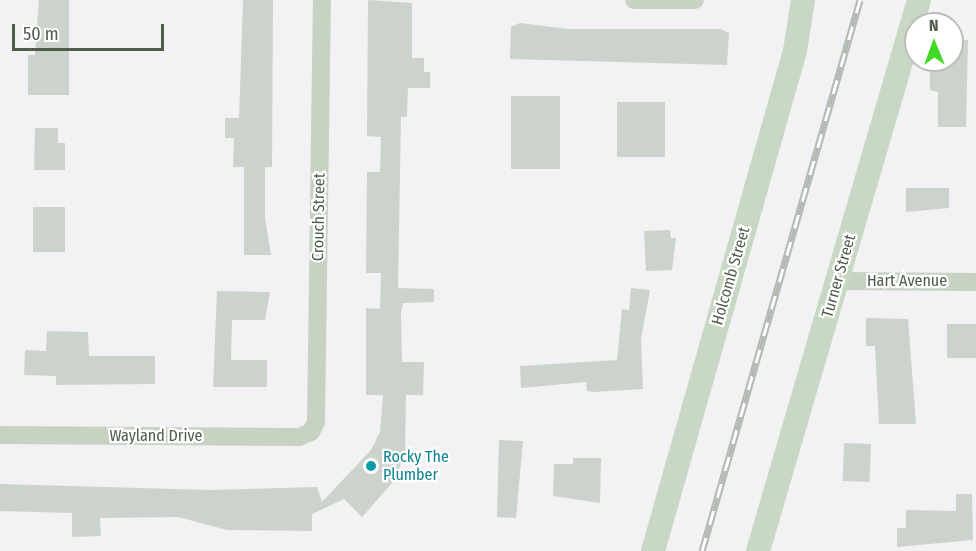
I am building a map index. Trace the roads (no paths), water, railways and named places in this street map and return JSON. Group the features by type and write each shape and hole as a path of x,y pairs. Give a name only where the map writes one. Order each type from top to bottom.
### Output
{"street":[{"name":"Crouch Street","path":"311,432 316,422 321,0"},
{"path":"634,0 695,0"},
{"name":"Holcomb Street","path":"653,551 795,51 803,0"},
{"name":"Turner Street","path":"758,551 919,0"},
{"name":"Hart Avenue","path":"838,280 976,282"},
{"name":"Wayland Drive","path":"0,435 299,437 311,432"}],"railway":[{"path":"702,551 860,0"}],"place":[{"name":"Rocky The Plumber","path":"371,466"}]}
